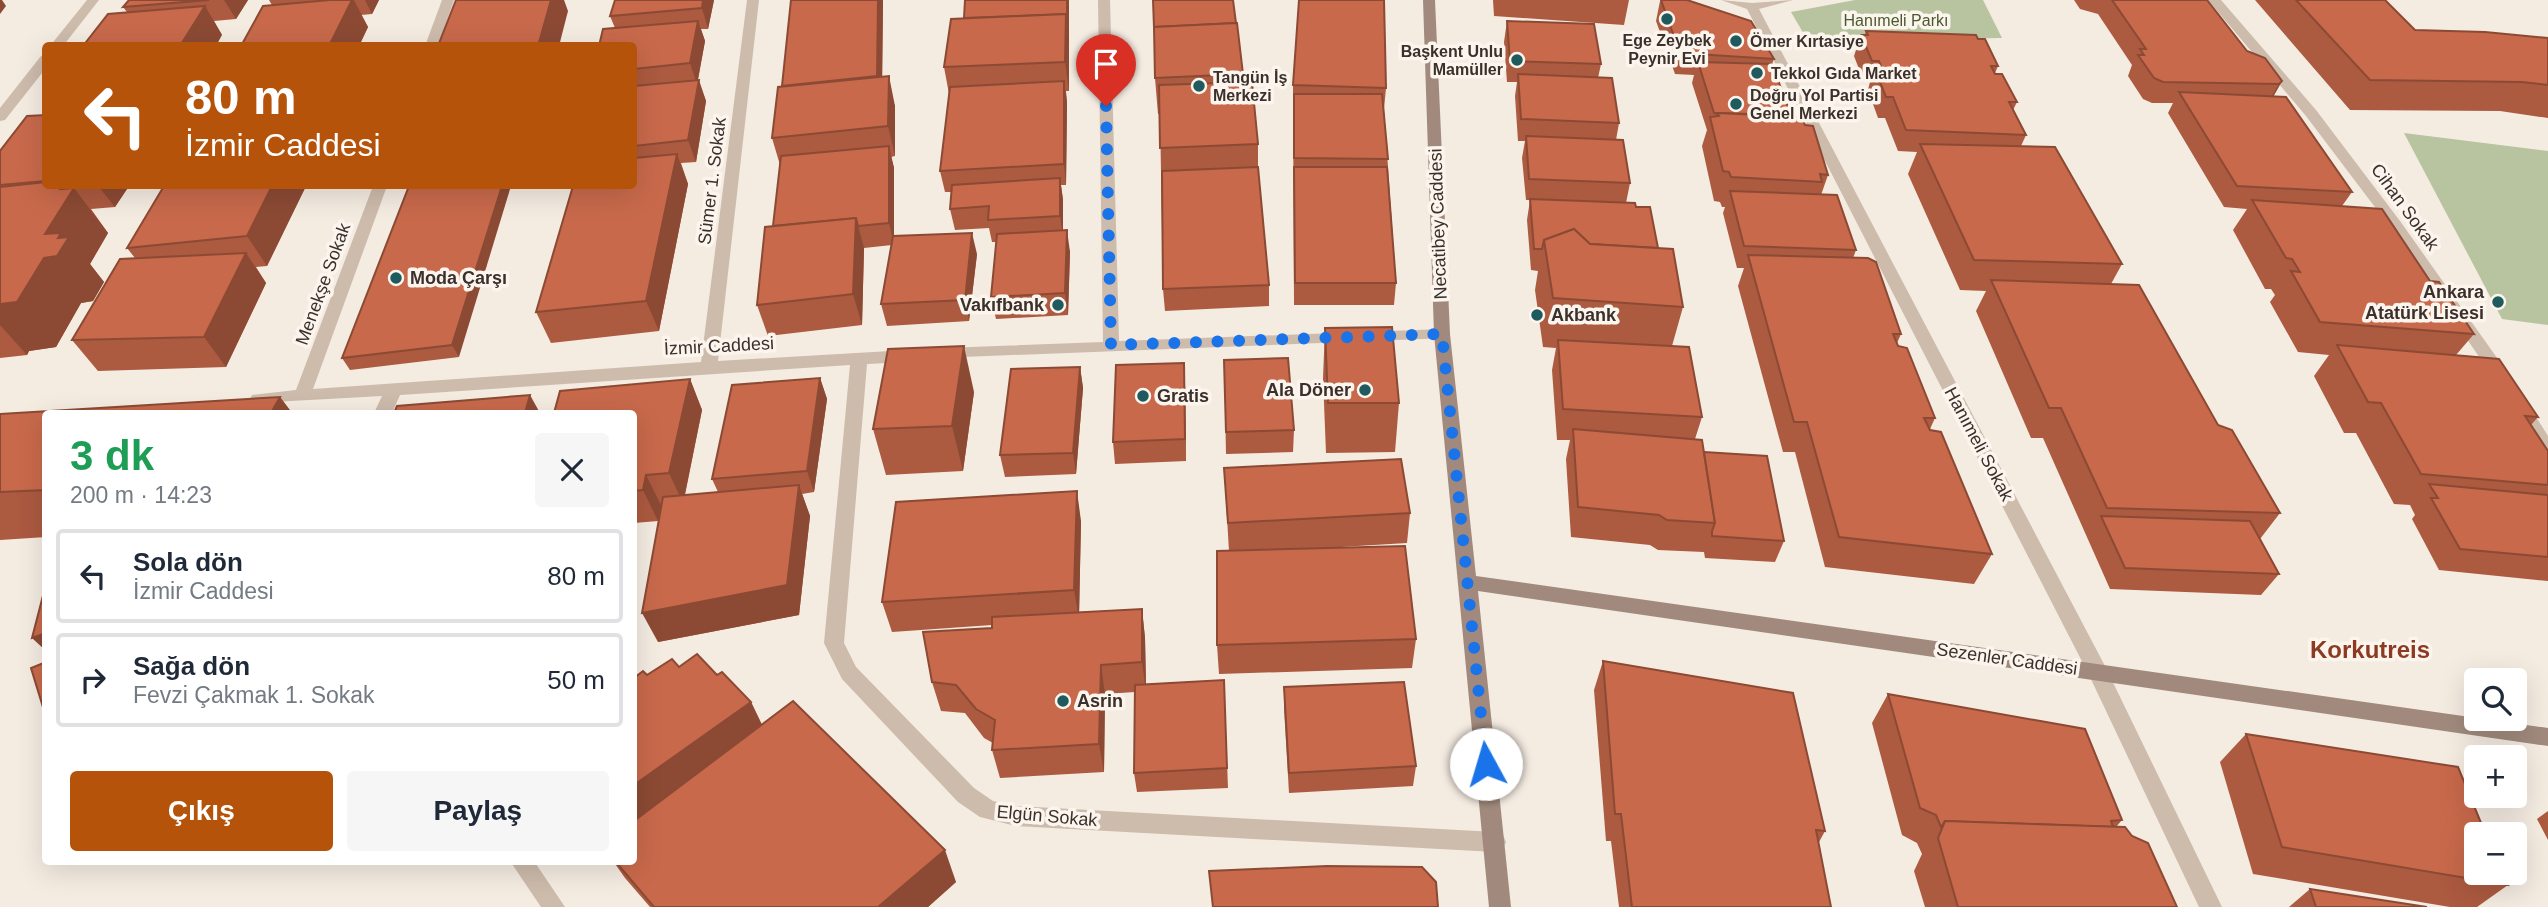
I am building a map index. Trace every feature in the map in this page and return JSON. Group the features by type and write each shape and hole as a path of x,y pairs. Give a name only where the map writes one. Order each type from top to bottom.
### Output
{"main road":[{"name":"Necatibey Caddesi","path":"1429,0 1442,334 1500,907"},
{"name":"Sezenler Caddesi","path":"1466,582 2548,737"}],"street":[{"path":"59,42 93,0"},
{"path":"432,42 448,0"},
{"name":"Sümer 1. Sokak","path":"709,367 753,0"},
{"path":"1104,0 1111,345"},
{"path":"1727,0 1752,8 1787,0"},
{"name":"Cihan Sokak","path":"2214,0 2311,113 2395,224 2548,450"},
{"name":"Hanımeli Sokak","path":"1752,8 2098,672 2211,907"},
{"path":"0,117 42,64"},
{"name":"Menekşe Sokak","path":"302,396 379,189"},
{"name":"İzmir Caddesi","path":"247,400 709,367 1111,345 1442,334"},
{"name":"Elgün Sokak","path":"859,359 834,643 849,673 966,795 988,810 1016,816 1495,842"},
{"path":"384,410 394,389"},
{"path":"524,865 554,907"}],"green space":[{"name":"Hanımeli Parkı","path":"1855,0 1983,0 2002,38 1808,41 1791,12"},
{"path":"2404,133 2548,151 2548,325 2502,319"}],"building":[{"path":"129,0 209,0 123,7"},
{"path":"352,0 331,42 243,42 263,6"},
{"path":"456,0 551,0 539,42 440,42"},
{"path":"615,0 703,0 702,8 610,16"},
{"path":"791,0 878,0 877,76 782,86"},
{"path":"965,0 1067,0 1067,22 1066,14 964,18"},
{"path":"1153,0 1233,0 1236,23 1154,27"},
{"path":"1299,0 1384,0 1386,88 1293,85"},
{"path":"1661,0 1687,0 1751,21 1774,59 1680,53"},
{"path":"2112,0 2207,0 2247,51 2265,58 2282,81 2279,84 2163,82 2154,78 2138,55 2144,55 2140,49 2146,49"},
{"path":"2296,0 2385,0 2415,30 2485,32 2548,38 2548,85 2522,82 2370,80"},
{"path":"205,6 182,42 86,42 108,14"},
{"path":"1066,14 1065,62 944,67 951,19"},
{"path":"698,21 690,63 637,69 637,42 600,42 603,29"},
{"path":"1507,21 1594,24 1601,64 1510,61"},
{"path":"1237,23 1243,74 1155,78 1154,27"},
{"path":"1866,31 1976,35 1978,39 1985,39 1998,66 1991,66 1995,74 2002,74 2017,102 2009,102 2026,135 1906,130 1893,97 1886,97 1875,69 1882,69 1879,61 1872,61 1861,35 1868,35"},
{"path":"1698,62 1772,64 1791,115 1714,113"},
{"path":"1518,74 1612,78 1619,123 1521,119"},
{"path":"889,76 888,126 772,138 778,87"},
{"path":"699,80 688,140 637,146 637,86"},
{"path":"1064,81 1064,164 940,171 950,87"},
{"path":"1252,82 1258,144 1160,148 1159,85"},
{"path":"2179,92 2286,97 2352,192 2237,186"},
{"path":"1294,94 1382,94 1388,159 1294,158"},
{"path":"1717,113 1802,117 1805,125 1813,126 1828,175 1820,174 1822,182 1731,177 1729,172 1723,171 1710,117 1719,116"},
{"path":"42,115 42,181 0,185 0,151 27,116"},
{"path":"1526,136 1623,140 1630,183 1529,179"},
{"path":"1920,144 2055,147 2122,264 1974,260"},
{"path":"889,146 889,223 858,226 856,218 773,226 781,156"},
{"path":"677,154 646,301 536,312 572,189 637,189 637,158"},
{"path":"1258,167 1269,285 1163,289 1162,171"},
{"path":"1294,167 1387,167 1396,283 1295,283"},
{"path":"1060,178 1060,216 988,220 989,206 950,209 952,185"},
{"path":"42,182 42,189 73,189 45,234 61,233 58,238 69,237 57,256 44,258 17,302 0,304 0,187"},
{"path":"162,189 270,189 247,236 127,248"},
{"path":"408,189 501,189 452,345 342,358"},
{"path":"1730,191 1837,195 1856,250 1744,246"},
{"path":"1530,199 1635,203 1636,207 1650,207 1658,248 1590,244 1574,229 1544,240 1542,249 1534,249"},
{"path":"2252,200 2382,209 2430,281 2439,282 2474,334 2320,322 2291,271 2300,272 2292,259 2286,258"},
{"path":"856,218 853,294 757,305 765,227"},
{"path":"1574,229 1590,244 1673,249 1683,307 1553,298 1544,240"},
{"path":"1067,230 1065,293 991,297 997,234"},
{"path":"972,233 965,300 881,304 893,236"},
{"path":"246,253 204,337 72,340 120,259"},
{"path":"1748,255 1868,258 1876,262 1901,334 1893,334 1898,346 1907,348 1935,418 1924,418 1930,430 1941,432 1992,554 1839,537 1807,422 1794,422"},
{"path":"1991,280 2139,285 2218,425 2232,430 2280,513 2107,508 2061,408 2049,408"},
{"path":"1392,327 1399,403 1328,403 1325,328"},
{"path":"1558,340 1689,347 1702,417 1563,409"},
{"path":"2337,345 2499,359 2538,417 2525,416 2548,451 2548,485 2421,474 2381,403 2368,402"},
{"path":"964,346 952,426 873,429 888,349"},
{"path":"1288,358 1294,430 1226,432 1224,360"},
{"path":"1184,363 1185,439 1113,442 1116,365"},
{"path":"1080,367 1073,453 1000,455 1011,369"},
{"path":"820,378 807,471 712,479 732,385"},
{"path":"690,379 669,473 646,475 643,490 637,491 637,410 555,410 560,391"},
{"path":"530,395 526,410 395,410 397,406"},
{"path":"280,397 273,410 66,410"},
{"path":"42,411 42,490 0,492 0,414"},
{"path":"1573,429 1702,440 1715,523 1667,520 1659,515 1578,507"},
{"path":"1704,452 1767,456 1784,541 1712,536 1715,523"},
{"path":"1401,459 1410,513 1228,523 1224,468"},
{"path":"2429,484 2548,495 2548,557 2460,549 2431,498 2438,498"},
{"path":"799,485 787,585 642,613 663,497"},
{"path":"1077,491 1074,590 882,602 896,502"},
{"path":"2101,516 2250,521 2279,574 2125,568"},
{"path":"1405,546 1416,639 1217,645 1217,551"},
{"path":"42,599 42,634 32,638"},
{"path":"1142,609 1142,662 1101,665 1099,744 992,750 995,720 976,709 956,685 932,682 923,632 992,628 992,617"},
{"path":"697,654 717,675 722,672 751,702 637,783 637,676 643,671 647,675 672,659 679,667"},
{"path":"1603,661 1793,693 1825,831 1816,830 1831,907 1632,907 1621,814 1615,814"},
{"path":"42,664 42,704 31,668"},
{"path":"1224,680 1227,768 1134,773 1135,685"},
{"path":"1404,682 1416,766 1289,773 1284,687"},
{"path":"1888,694 2085,729 2122,820 2111,821 2113,827 1945,821 1941,827 1936,815 1920,808"},
{"path":"793,701 945,850 878,907 654,907 618,865 637,865 637,819"},
{"path":"2246,734 2458,767 2464,782 2464,808 2475,808 2481,822 2464,822 2464,878 2282,847"},
{"path":"1945,821 2125,827 2132,836 2148,843 2177,907 1958,907 1938,838"},
{"path":"1327,866 1422,867 1436,882 1438,907 1213,907 1209,871"},
{"path":"2310,889 2427,907 2316,907"}],"place":[{"name":"Ege Zeybek Peynir Evi","path":"1667,19"},
{"name":"Ömer Kırtasiye","path":"1736,41"},
{"name":"Başkent Unlu Mamüller","path":"1517,60"},
{"name":"Tekkol Gıda Market","path":"1757,73"},
{"name":"Tangün İş Merkezi","path":"1199,86"},
{"name":"Doğru Yol Partisi Genel Merkezi","path":"1736,104"},
{"name":"Moda Çarşı","path":"396,278"},
{"name":"Ankara Atatürk Lisesi","path":"2498,302"},
{"name":"Vakıfbank","path":"1058,305"},
{"name":"Akbank","path":"1537,315"},
{"name":"Ala Döner","path":"1365,390"},
{"name":"Gratis","path":"1143,396"},
{"name":"Asrin","path":"1063,701"}],"district":[{"name":"Korkutreis","path":"2370,650"}],"route":[{"path":"1106,106 1111,345 1442,334 1486,764"}]}
